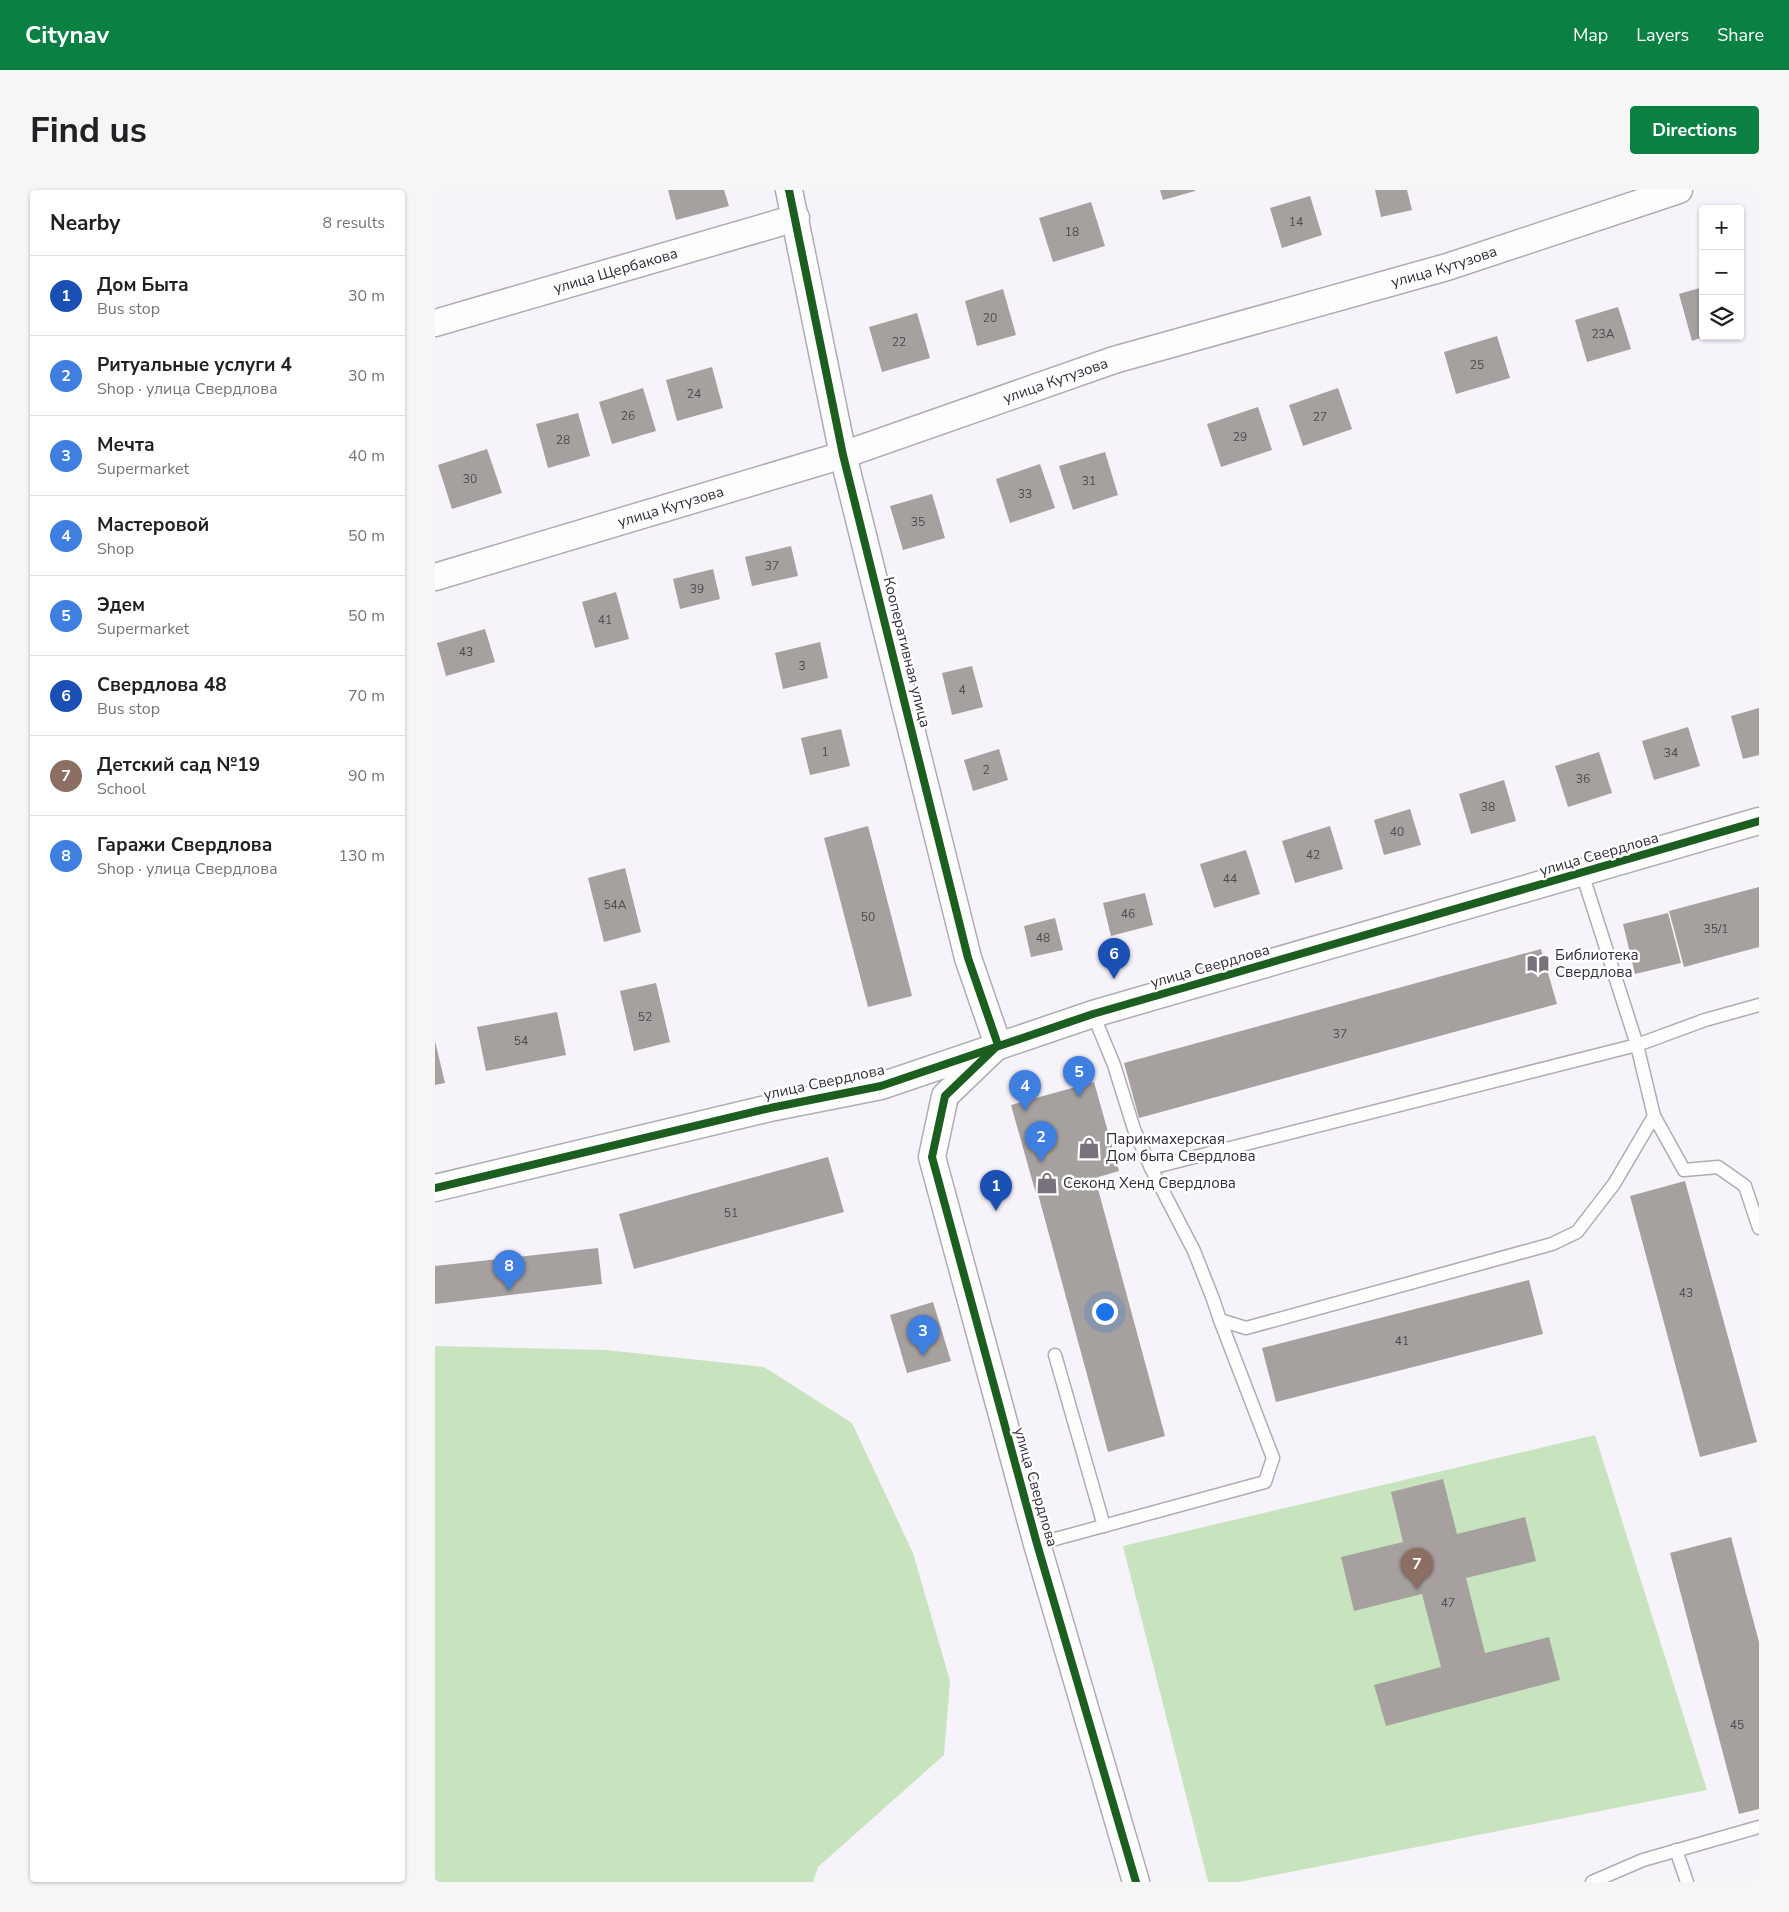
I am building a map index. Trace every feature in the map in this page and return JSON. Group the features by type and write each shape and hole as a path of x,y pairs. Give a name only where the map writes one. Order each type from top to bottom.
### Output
{"street":[{"name":"Кооперативная улица","path":"789,190 843,455 968,958 998,1045"},
{"name":"улица Кутузова","path":"435,576 843,455 1114,360 1447,267 1679,190"},
{"name":"улица Щербакова","path":"435,324 796,218"},
{"name":"улица Свердлова","path":"435,1188 770,1108 881,1086 1093,1014 1582,874 1759,821"},
{"name":"улица Свердлова","path":"998,1045 945,1096 932,1157 1037,1544 1136,1882"}],"lane":[{"path":"1582,874 1637,1045 1654,1116 1685,1170 1718,1167 1745,1186 1759,1228"},
{"path":"1151,1168 1637,1045 1705,1020 1759,1005"},
{"path":"1037,1544 1265,1482 1273,1458 1194,1251 1151,1168 1134,1129 1114,1065 1093,1014"},
{"path":"1220,1320 1246,1328 1543,1246 1569,1236 1577,1232 1614,1184 1654,1116"},
{"path":"1055,1355 1104,1526"},
{"path":"1592,1882 1643,1860 1759,1827"},
{"path":"1676,1850 1687,1882"}],"green space":[{"path":"435,1346 606,1350 764,1367 852,1423 913,1553 950,1681 944,1755 818,1867 813,1882 435,1882"},
{"path":"1595,1435 1707,1790 1239,1882 1208,1882 1123,1546"}],"building":[{"path":"668,190 724,190 729,206 676,220"},
{"path":"1160,190 1195,190 1195,191 1163,200"},
{"path":"1375,190 1407,190 1412,210 1381,217"},
{"path":"1310,196 1322,235 1282,248 1270,208"},
{"path":"1091,202 1105,246 1053,262 1039,218"},
{"path":"1699,288 1699,338 1692,341 1679,294"},
{"path":"1003,289 1016,335 977,346 965,301"},
{"path":"1618,307 1631,349 1587,362 1575,320"},
{"path":"917,313 930,358 882,372 869,327"},
{"path":"1497,336 1510,378 1456,394 1444,352"},
{"path":"712,367 723,408 677,421 666,380"},
{"path":"643,388 656,431 612,444 599,402"},
{"path":"1338,388 1352,429 1303,446 1289,405"},
{"path":"1258,407 1272,450 1221,467 1207,424"},
{"path":"578,413 590,456 548,468 536,424"},
{"path":"487,449 502,493 452,509 438,465"},
{"path":"1105,452 1118,495 1073,510 1059,466"},
{"path":"1040,464 1055,508 1010,523 996,479"},
{"path":"932,494 945,538 903,550 890,506"},
{"path":"791,546 798,576 752,586 745,557"},
{"path":"713,569 720,599 680,609 673,579"},
{"path":"616,592 629,639 595,648 582,602"},
{"path":"485,629 495,662 446,676 437,643"},
{"path":"820,642 828,678 783,689 775,653"},
{"path":"972,666 983,707 952,715 942,673"},
{"path":"1759,708 1759,755 1743,759 1731,716"},
{"path":"1688,727 1700,766 1654,780 1642,741"},
{"path":"841,729 850,766 810,775 801,738"},
{"path":"999,749 1008,780 973,791 964,760"},
{"path":"1599,752 1612,793 1568,807 1555,766"},
{"path":"1504,780 1516,821 1471,834 1459,794"},
{"path":"1410,809 1421,845 1384,855 1374,820"},
{"path":"868,826 912,996 868,1007 824,838"},
{"path":"1330,826 1343,869 1295,883 1282,841"},
{"path":"1246,850 1260,894 1214,908 1200,864"},
{"path":"625,868 641,932 604,942 588,878"},
{"path":"1759,887 1759,947 1684,967 1669,911"},
{"path":"1145,893 1153,925 1111,936 1103,903"},
{"path":"1668,913 1681,963 1635,974 1623,924"},
{"path":"1055,918 1063,950 1031,957 1024,926"},
{"path":"1541,949 1557,1004 1139,1118 1124,1063"},
{"path":"656,983 670,1042 634,1051 620,991"},
{"path":"557,1012 566,1055 486,1071 477,1027"},
{"path":"435,1041 445,1083 435,1085"},
{"path":"1094,1082 1119,1171 1095,1178 1165,1436 1108,1452 1038,1194 1036,1194 1011,1105"},
{"path":"828,1157 844,1212 634,1269 619,1214"},
{"path":"1685,1181 1757,1442 1700,1457 1630,1196"},
{"path":"598,1248 602,1284 435,1304 435,1266"},
{"path":"1529,1280 1543,1334 1276,1402 1262,1348"},
{"path":"933,1302 951,1361 907,1373 890,1315"},
{"path":"1443,1479 1457,1534 1525,1517 1536,1561 1466,1578 1485,1653 1549,1637 1560,1680 1386,1726 1374,1685 1441,1667 1422,1594 1354,1611 1341,1557 1403,1542 1391,1492"},
{"path":"1731,1537 1759,1642 1759,1809 1739,1814 1670,1553"}],"cycle path":[{"path":"789,190 843,455 968,958 998,1045 945,1096 932,1157 1037,1544 1136,1882"},
{"path":"435,1188 770,1108 881,1086 1093,1014 1759,821"}],"place":[{"name":"Библиотека Свердлова","path":"1538,964"},
{"name":"Свердлова 48","path":"1114,979"},
{"name":"Эдем","path":"1079,1097"},
{"name":"Мастеровой","path":"1025,1111"},
{"name":"Парикмахерская Дом быта Свердлова","path":"1089,1148"},
{"name":"Ритуальные услуги 4","path":"1041,1162"},
{"name":"Секонд Хенд Свердлова","path":"1047,1183"},
{"name":"Дом Быта","path":"996,1211"},
{"name":"Гаражи Свердлова","path":"509,1291"},
{"name":"Мечта","path":"923,1356"},
{"name":"Детский сад №19","path":"1417,1589"}]}
